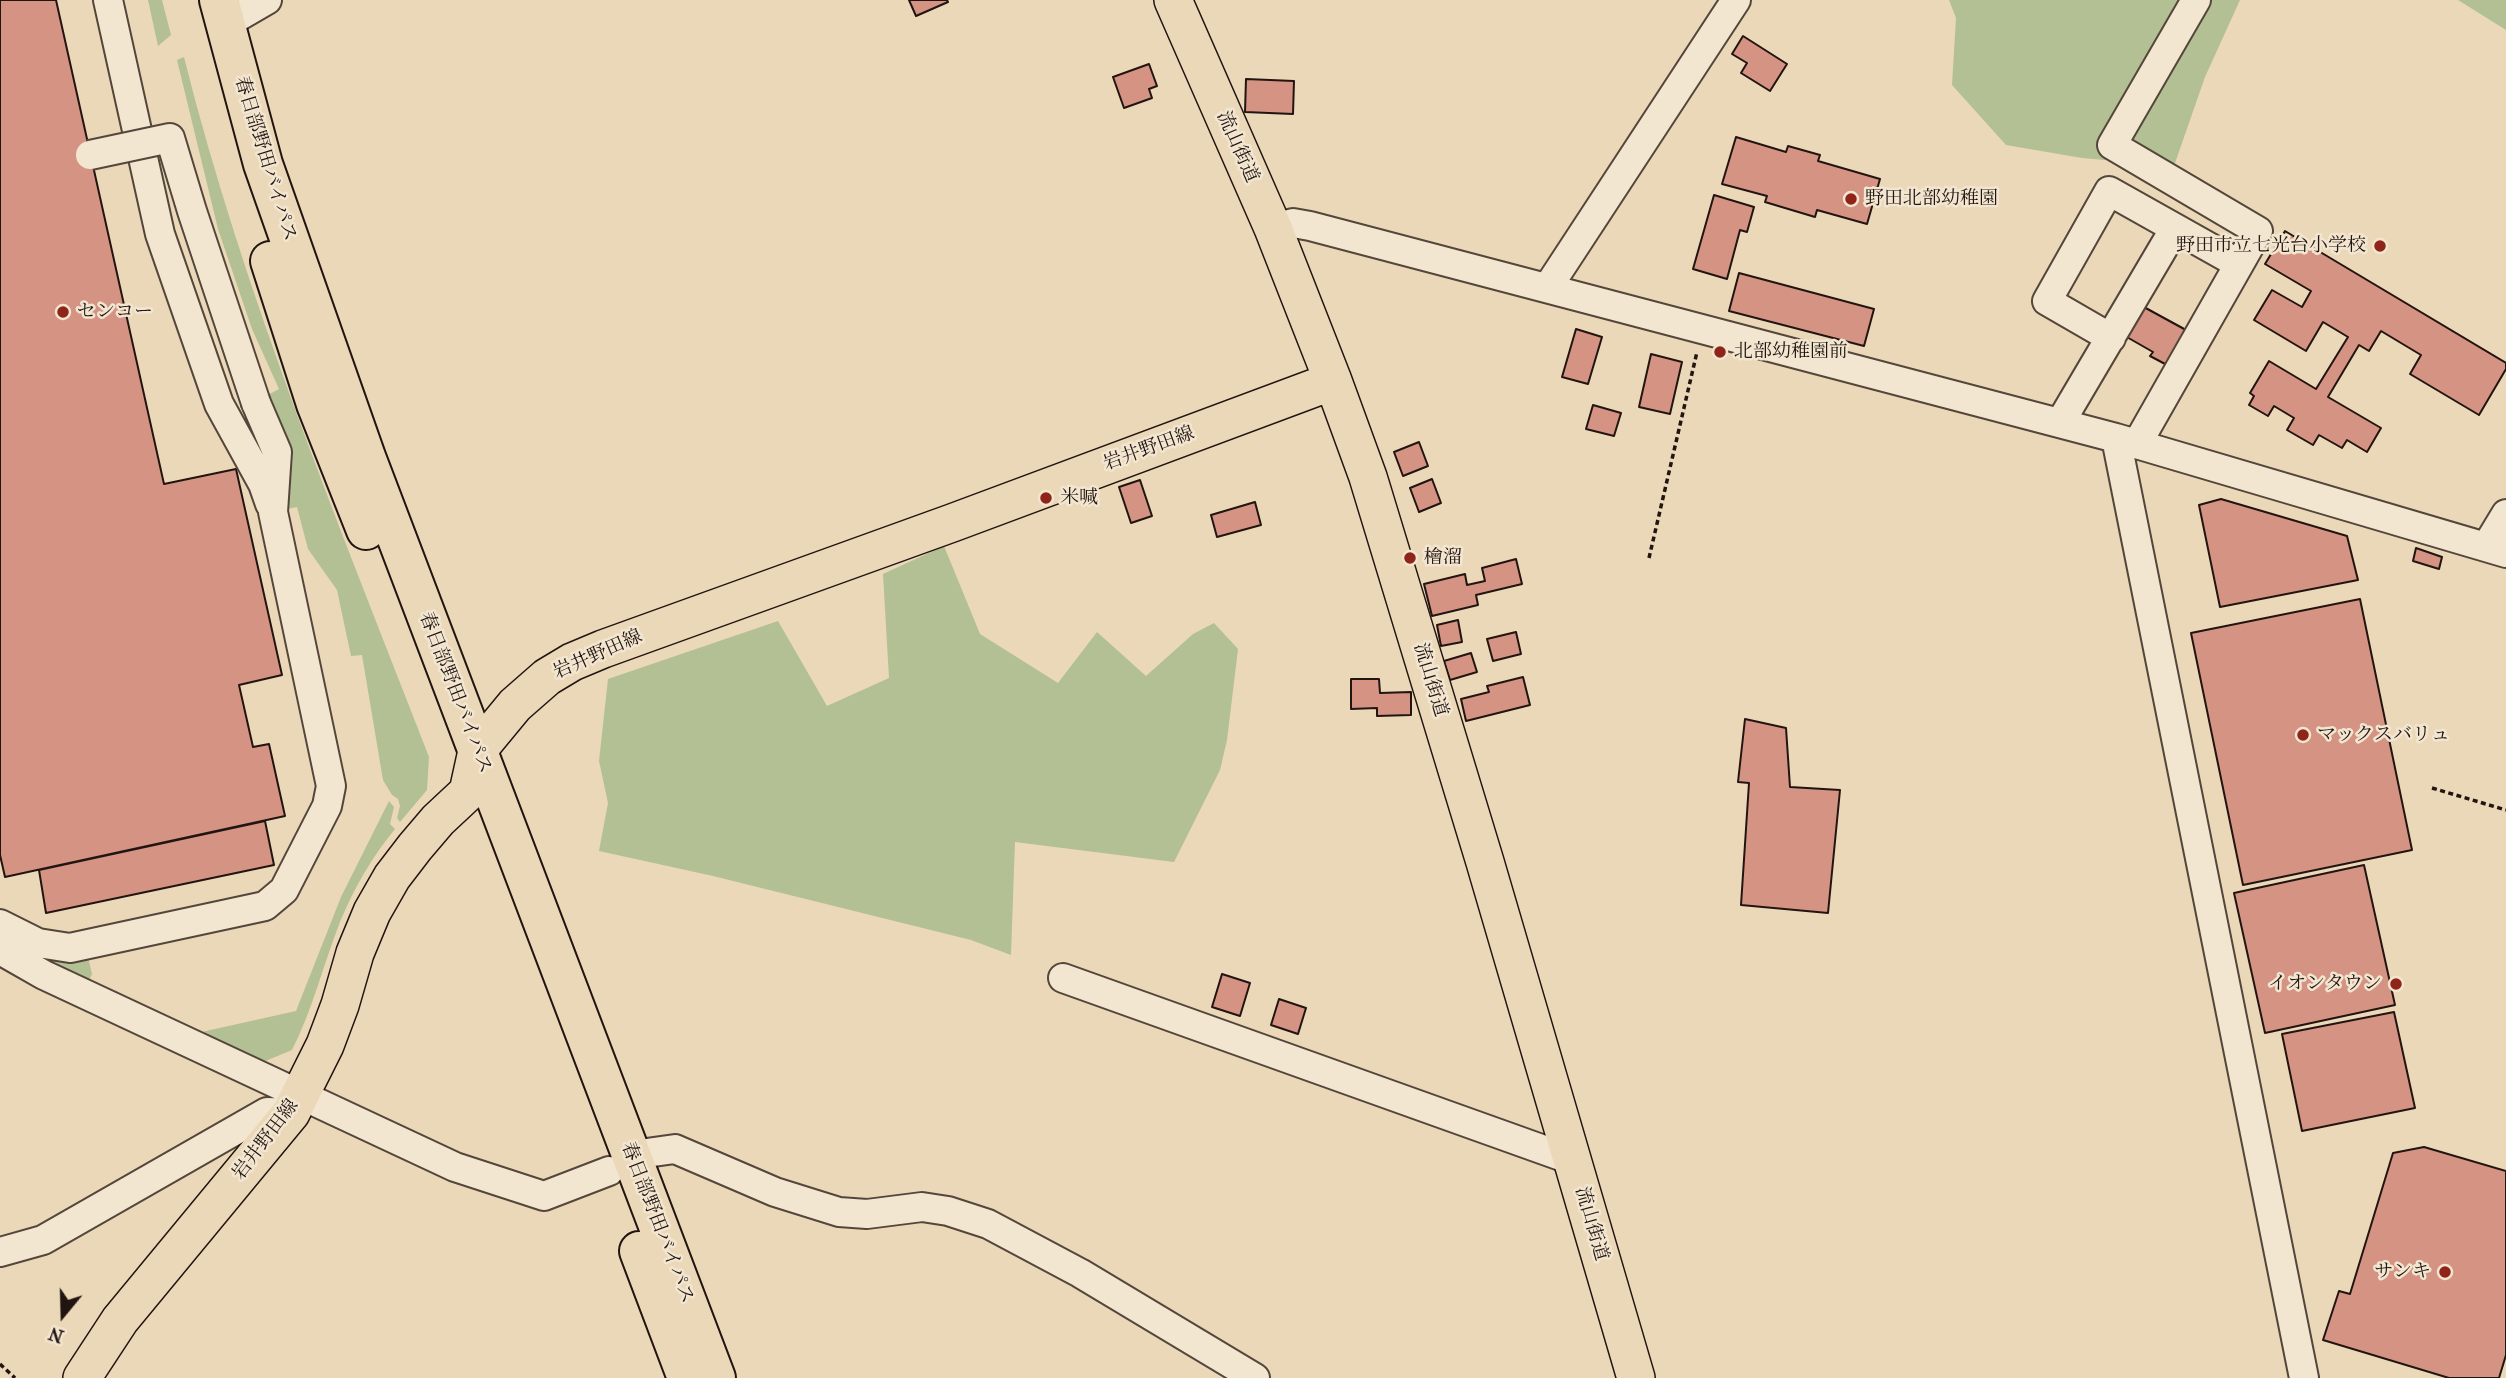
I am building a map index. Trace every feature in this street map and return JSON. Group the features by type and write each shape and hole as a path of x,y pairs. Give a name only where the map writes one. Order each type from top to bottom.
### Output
{"highway":[{"name":"春日部野田バイパス","path":"195,0 218,99 316,404 468,792 621,1163 716,1378"},
{"name":"春日部野田バイパス","path":"221,12 272,190 366,457 477,751 621,1163 687,1378"}],"main road":[{"name":"流山街道","path":"1172,0 1273,228 1368,477 1636,1378"},
{"name":"岩井野田線","path":"82,1378 120,1320 296,1104 325,1045 355,953 372,912 392,877 438,820 468,792 477,751 515,705 547,677 572,662 603,649 952,523 1333,380"}],"street":[{"path":"0,924 38,943 70,948 265,906 284,890 327,806 331,786 273,512 263,484 219,404 160,234 108,0"},
{"path":"221,12 267,0"},
{"path":"1548,287 1736,0"},
{"path":"2196,0 2112,145 2258,231 2126,441 2304,1378"},
{"path":"90,155 170,138 256,403 277,452 273,512"},
{"path":"2111,338 2046,301 2109,191 2239,264"},
{"path":"1273,228 1293,223 1310,226 1548,287 2126,441 2496,550 2506,514"},
{"path":"2060,423 2175,228"},
{"path":"0,950 296,1104 455,1167 544,1196 621,1163 675,1149 775,1192 839,1212 867,1214 922,1207 988,1224 1080,1273 1255,1378"},
{"path":"1063,978 1572,1160"},
{"path":"0,1252 43,1240 267,1112 296,1104"}],"path":[{"path":"1649,558 1702,328"},
{"path":"2431,788 2506,810"},
{"path":"0,1364 15,1378"}],"green space":[{"path":"148,0 162,0 171,35 158,46"},
{"path":"1949,0 2240,0 2205,77 2174,166 2082,158 2006,145 1952,85 1956,18"},
{"path":"2458,0 2506,0 2506,30"},
{"path":"184,57 208,147 264,323 328,498 429,757 427,790 400,822 397,818 400,806 398,799 392,795 383,780 362,655 351,656 337,590 308,549 297,507 287,509 264,397 279,389 252,329 218,229 177,60"},
{"path":"944,546 980,634 1058,683 1097,632 1146,676 1193,634 1214,623 1238,649 1227,740 1220,770 1174,862 1015,842 1011,955 971,940 713,876 599,851 608,803 599,761 608,679 778,621 827,706 889,678 883,574"},
{"path":"389,801 394,807 390,824 395,829 371,862 345,909 306,1019 292,1050 263,1062 197,1033 296,1011 341,897"},
{"path":"6,934 55,960 87,953 92,974 88,983 55,968"}],"building":[{"name":"センコー","path":"0,0 56,0 164,484 236,469 282,675 239,685 253,747 269,744 285,816 5,877 0,855"},
{"path":"909,0 947,0 948,2 916,16"},
{"path":"1743,36 1787,64 1770,91 1741,73 1747,63 1732,54"},
{"path":"1149,64 1157,86 1149,89 1152,98 1124,108 1113,77"},
{"path":"1246,79 1294,81 1293,114 1245,112"},
{"path":"1736,137 1786,152 1788,146 1820,155 1818,161 1880,179 1867,224 1817,210 1815,217 1765,202 1767,196 1722,184"},
{"path":"1714,195 1754,207 1747,232 1740,230 1727,279 1693,269"},
{"path":"2285,231 2506,363 2506,369 2479,415 2410,374 2421,355 2381,331 2369,351 2359,345 2328,397 2381,428 2367,452 2347,440 2342,448 2319,435 2313,445 2287,430 2294,418 2274,406 2268,416 2249,405 2254,396 2250,393 2269,361 2316,389 2348,337 2323,322 2306,351 2254,320 2272,290 2302,307 2311,291 2265,264"},
{"path":"1739,273 1874,309 1864,346 1729,311"},
{"path":"2142,306 2186,330 2167,365 2150,356 2153,352 2125,336"},
{"path":"1576,329 1602,337 1588,384 1562,377"},
{"path":"1651,354 1682,362 1670,414 1639,407"},
{"path":"1593,405 1621,413 1614,436 1586,429"},
{"path":"1419,442 1428,466 1403,476 1394,452"},
{"path":"1432,479 1441,503 1419,512 1410,488"},
{"path":"1140,480 1152,516 1131,523 1119,487"},
{"path":"2221,499 2347,536 2358,580 2220,607 2199,505"},
{"path":"1255,502 1261,525 1217,537 1211,515"},
{"path":"2416,548 2442,557 2439,569 2413,561"},
{"path":"1516,559 1522,584 1476,595 1478,605 1432,616 1424,584 1465,574 1467,585 1485,581 1482,568"},
{"path":"2360,599 2412,850 2243,885 2191,633"},
{"path":"1458,620 1462,642 1441,646 1437,625"},
{"path":"1516,632 1521,654 1493,661 1487,639"},
{"path":"1471,653 1477,672 1450,680 1444,661"},
{"path":"1523,677 1530,705 1466,721 1461,699 1489,692 1487,686"},
{"path":"1351,679 1379,679 1380,693 1411,692 1411,715 1377,716 1377,708 1351,709"},
{"path":"1745,719 1786,728 1790,787 1840,790 1828,913 1741,905 1749,783 1738,782"},
{"path":"265,821 274,865 46,913 39,870"},
{"path":"2364,865 2395,1005 2265,1033 2234,893"},
{"path":"1222,974 1250,983 1240,1016 1212,1007"},
{"path":"1279,999 1306,1008 1298,1034 1271,1025"},
{"path":"2394,1012 2415,1108 2302,1131 2282,1034"},
{"path":"2424,1147 2506,1171 2506,1355 2499,1378 2449,1378 2323,1340 2339,1291 2350,1294 2393,1153"}],"place":[{"name":"野田北部幼稚園","path":"1851,199"},
{"name":"野田市立七光台小学校","path":"2380,246"},
{"name":"センコー","path":"63,312"},
{"name":"北部幼稚園前","path":"1720,352"},
{"name":"米喊","path":"1046,498"},
{"name":"檜溜","path":"1410,558"},
{"name":"マックスバリュ","path":"2303,735"},
{"name":"イオンタウン","path":"2396,984"},
{"name":"サンキ","path":"2445,1272"}]}
